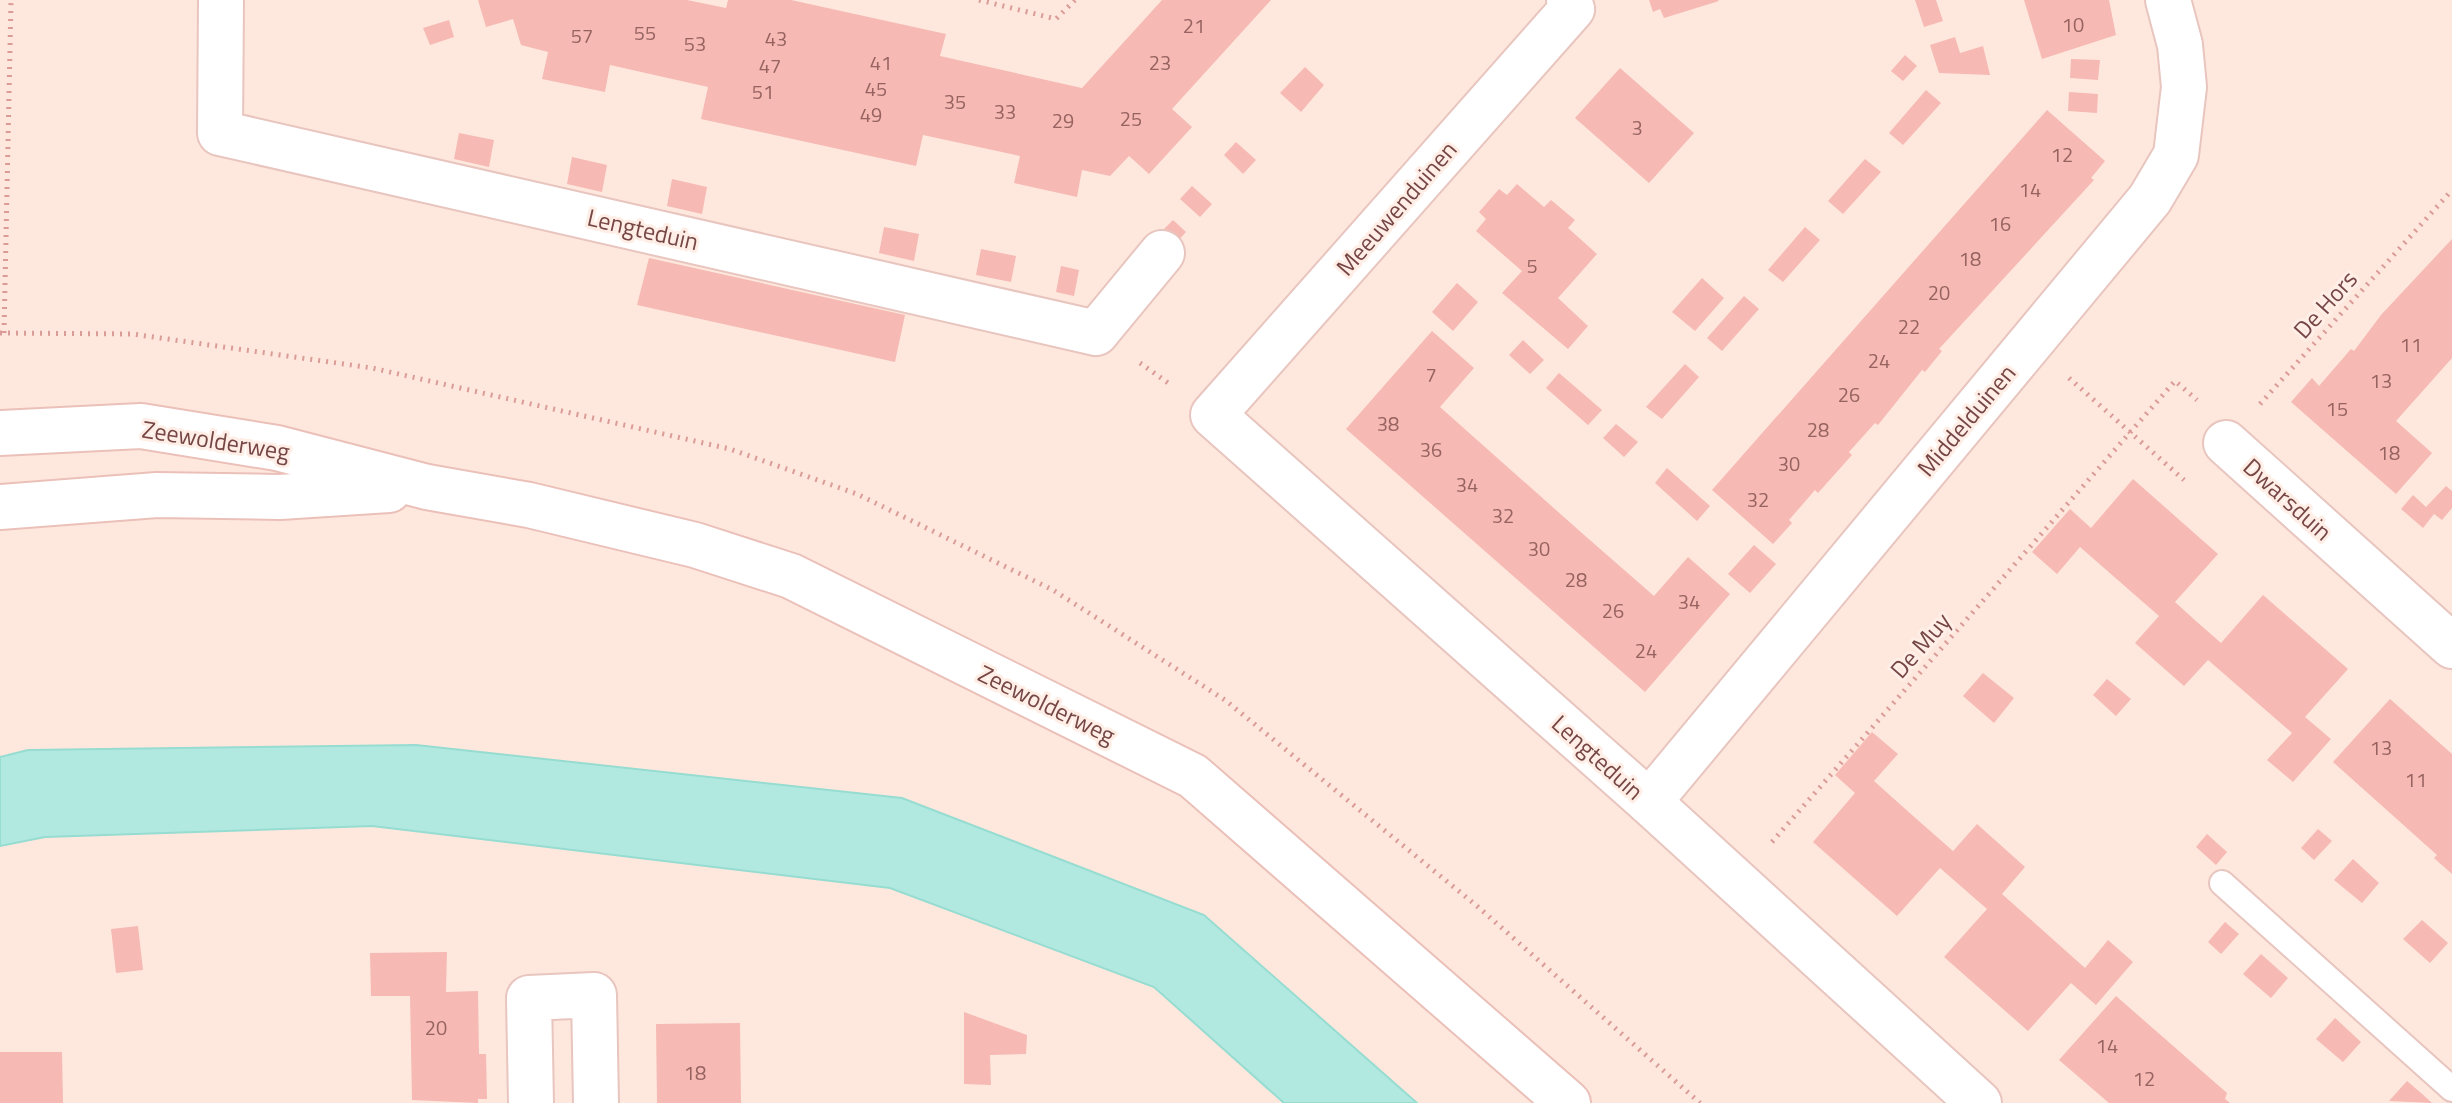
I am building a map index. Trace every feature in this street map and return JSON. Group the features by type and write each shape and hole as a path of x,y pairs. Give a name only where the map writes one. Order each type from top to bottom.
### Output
{"street":[{"name":"Lengteduin","path":"221,0 220,133 1096,333"},
{"name":"Meeuwenduinen","path":"1213,415 1572,9 1569,0"},
{"name":"Middelduinen","path":"1649,802 2150,199 2176,155 2184,87 2180,45 2168,0"},
{"path":"1096,333 1162,253"},
{"name":"Lengteduin","path":"1213,415 1649,802 1979,1103"},
{"name":"Zeewolderweg","path":"0,433 141,426 277,448 427,487 529,505 680,541 791,576 1193,776 1568,1103"},
{"name":"Dwarsduin","path":"2230,438 2452,646"},
{"name":"Zeewolderweg","path":"0,507 157,495 280,497 427,487"},
{"path":"531,1103 529,998 594,995 596,1103"}],"lane":[{"path":"2222,883 2452,1089"}],"path":[{"path":"4,333 11,0"},
{"path":"979,0 1056,19 1075,0"},
{"name":"De Hors","path":"2230,438 2452,190"},
{"path":"1096,333 1213,415"},
{"name":"Dwarsduin","path":"2029,343 2129,432 2189,485 2230,438 2175,381 2129,432"},
{"name":"De Muy","path":"1737,882 2129,432"}],"water":[{"path":"416,745 902,798 1204,915 1417,1103 1284,1103 1154,987 890,888 372,826 45,837 0,846 0,757 28,750"}],"building":[{"path":"478,0 687,0 726,8 728,0 791,0 946,34 940,56 1082,88 1162,0 1271,0 1172,109 1192,127 1149,174 1129,156 1110,176 1082,170 1077,197 1014,183 1020,156 923,135 916,166 701,119 708,87 610,65 605,92 542,79 548,52 521,45 513,19 486,27"},
{"path":"1649,0 1719,1 1664,18 1660,9 1653,12"},
{"path":"1915,0 1936,0 1943,21 1924,27"},
{"path":"2024,0 2109,0 2116,35 2042,59"},
{"path":"449,20 454,37 430,45 423,28"},
{"path":"1955,37 1960,53 1983,46 1990,75 1939,73 1930,45"},
{"path":"1905,55 1917,66 1903,81 1891,71"},
{"path":"2071,59 2100,60 2098,80 2070,78"},
{"path":"1305,67 1324,85 1301,112 1280,93"},
{"path":"1620,68 1694,133 1649,183 1575,118"},
{"path":"1926,90 1941,103 1903,145 1889,133"},
{"path":"2069,92 2098,94 2097,113 2068,111"},
{"path":"2047,110 2105,161 2091,178 2094,180 1939,349 1942,351 1925,372 1922,370 1878,425 1875,423 1849,452 1852,455 1818,493 1815,490 1773,544 1712,490"},
{"path":"459,133 494,140 489,167 454,159"},
{"path":"1236,142 1256,160 1243,174 1224,155"},
{"path":"572,157 607,165 602,192 567,184"},
{"path":"1865,159 1881,172 1843,214 1828,201"},
{"path":"672,179 707,187 702,214 667,206"},
{"path":"1517,184 1544,207 1551,200 1575,220 1568,228 1597,254 1558,298 1588,326 1568,349 1502,293 1522,271 1476,231 1486,219 1479,212 1499,189 1507,195"},
{"path":"1192,186 1212,204 1200,217 1180,199"},
{"path":"1173,220 1186,232 1169,251 1154,239"},
{"path":"884,227 919,234 914,261 879,253"},
{"path":"1805,227 1820,240 1783,282 1768,270"},
{"path":"2452,239 2452,358 2396,421 2432,453 2396,494 2291,402 2312,378 2319,386 2351,349 2354,351 2381,315"},
{"path":"981,249 1016,256 1011,282 976,275"},
{"path":"649,258 905,315 895,362 637,305"},
{"path":"1061,266 1079,270 1074,296 1056,292"},
{"path":"1702,278 1724,298 1695,331 1672,312"},
{"path":"1457,283 1478,302 1453,331 1432,312"},
{"path":"1744,296 1759,309 1722,351 1707,338"},
{"path":"1432,331 1474,368 1440,407 1583,534 1654,596 1688,557 1730,594 1645,692 1346,429"},
{"path":"1523,340 1544,360 1530,374 1509,355"},
{"path":"1685,364 1699,377 1662,419 1646,407"},
{"path":"1559,373 1602,410 1588,425 1546,388"},
{"path":"1616,424 1638,442 1624,457 1603,438"},
{"path":"1667,468 1710,506 1697,521 1655,483"},
{"path":"2133,479 2218,554 2175,602 2197,622 2221,643 2263,595 2348,669 2305,717 2331,739 2293,782 2267,760 2292,733 2208,660 2184,686 2135,643 2159,616 2080,547 2057,574 2032,552 2070,509 2091,528"},
{"path":"2446,486 2452,491 2452,508 2442,520 2434,514 2423,528 2401,509 2413,495 2426,507"},
{"path":"1754,545 1776,564 1750,593 1728,574"},
{"path":"1983,673 2014,698 1994,723 1963,696"},
{"path":"2107,679 2131,699 2116,716 2093,695"},
{"path":"2390,699 2452,754 2452,874 2434,858 2437,855 2333,762"},
{"path":"1872,732 1898,754 1874,781 1953,851 1977,824 2025,867 2002,894 2085,968 2108,940 2133,962 2096,1005 2071,983 2028,1031 1944,957 1987,909 1940,868 1897,916 1813,842 1855,793 1835,775"},
{"path":"2318,829 2332,841 2314,860 2301,848"},
{"path":"2207,834 2227,852 2216,865 2196,847"},
{"path":"2353,859 2379,883 2362,903 2334,880"},
{"path":"2422,920 2448,943 2430,963 2403,939"},
{"path":"2225,922 2239,934 2221,954 2208,942"},
{"path":"138,926 143,970 116,973 111,929"},
{"path":"447,952 446,992 478,991 479,1054 486,1054 487,1099 478,1099 478,1103 412,1100 410,996 371,996 370,953"},
{"path":"2261,954 2288,978 2271,998 2243,974"},
{"path":"2116,996 2227,1093 2225,1099 2230,1103 2109,1103 2059,1060"},
{"path":"964,1012 1027,1035 1026,1054 990,1055 991,1085 964,1084"},
{"path":"2335,1018 2361,1042 2343,1062 2316,1039"},
{"path":"740,1023 741,1103 657,1103 656,1024"},
{"path":"0,1052 62,1052 63,1103 0,1103"},
{"path":"2407,1081 2421,1093 2432,1103 2389,1101"}]}
